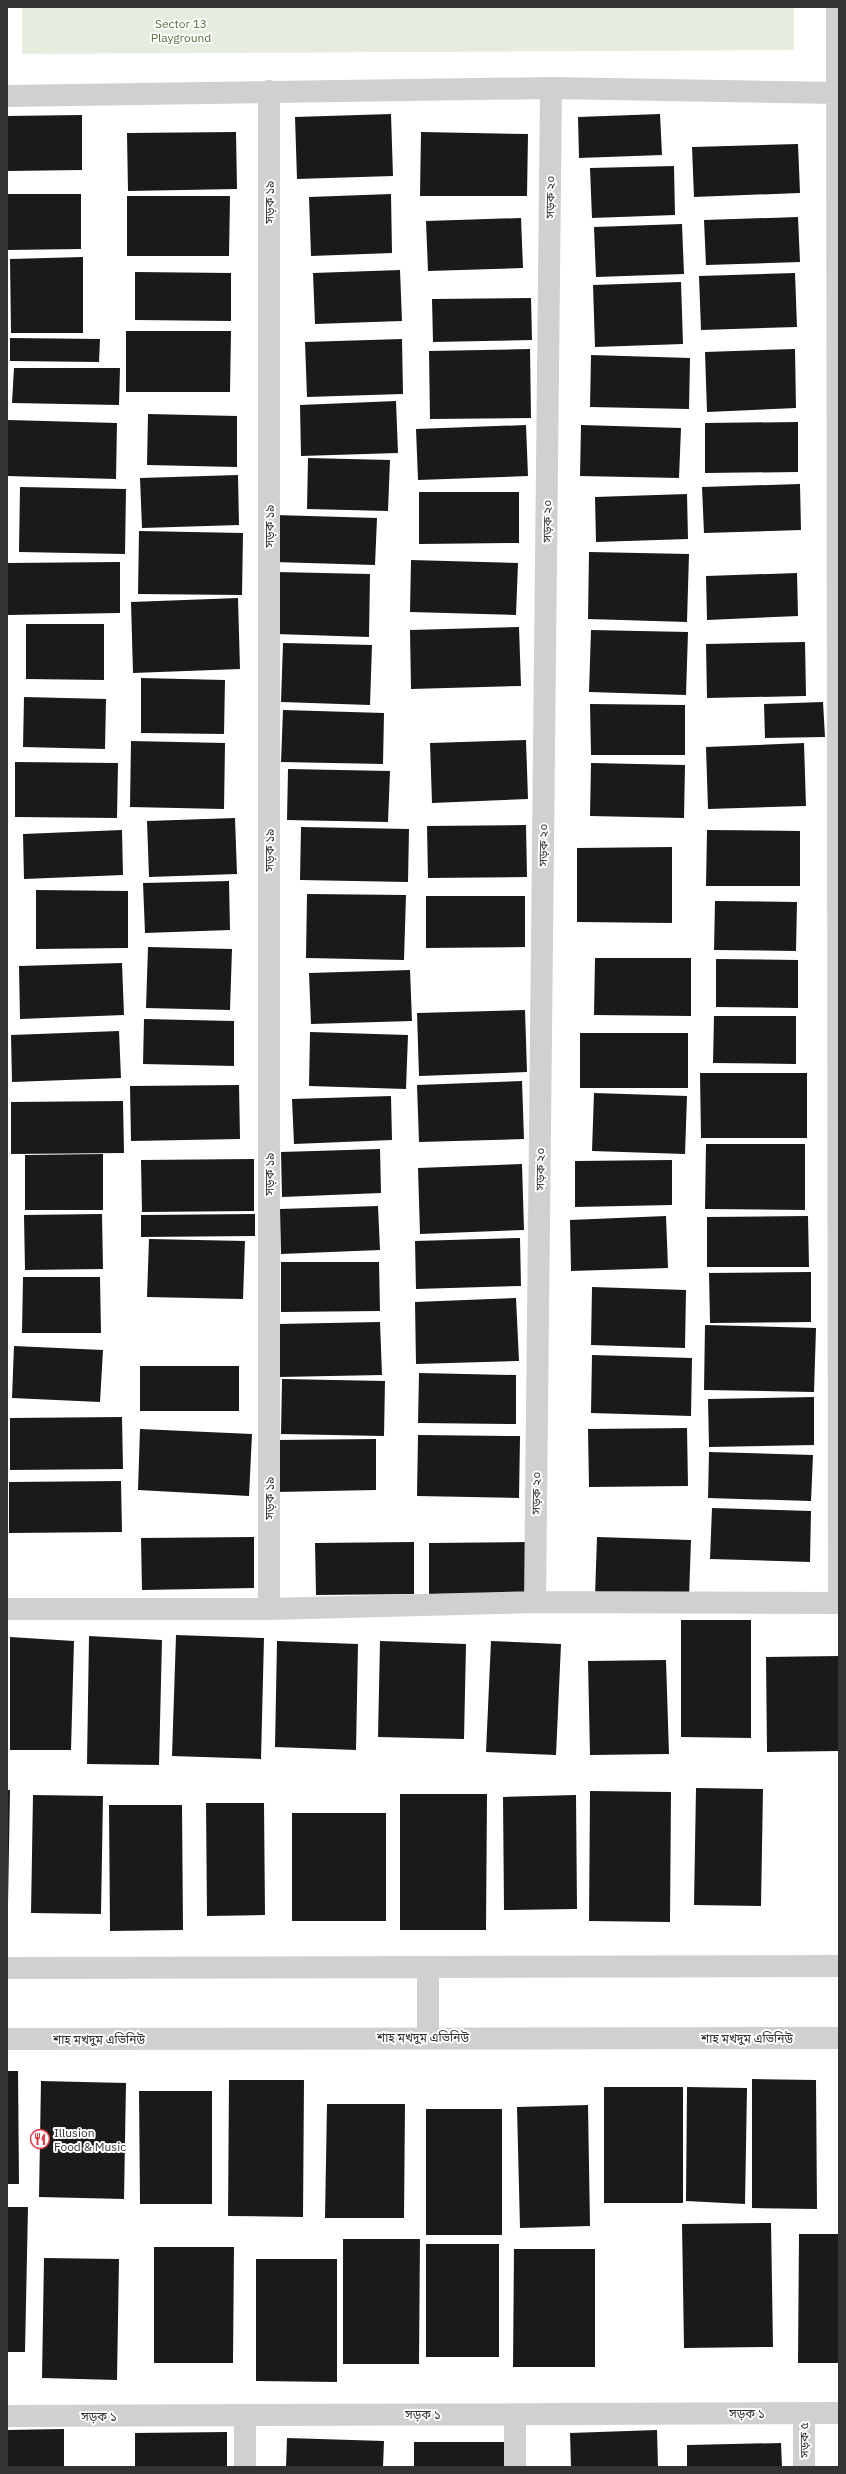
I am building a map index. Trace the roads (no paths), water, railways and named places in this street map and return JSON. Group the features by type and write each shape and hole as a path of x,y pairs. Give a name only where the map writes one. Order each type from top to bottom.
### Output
{"street":[{"path":"7,1609 269,1609 535,1602 839,1603 839,93 837,7"},
{"path":"7,96 551,88 839,93"},
{"name":"সড়ক ২০","path":"535,1602 551,88"},
{"name":"সড়ক ১৯","path":"269,91 269,1609"},
{"path":"7,1968 839,1966"},
{"path":"428,1967 428,2037"},
{"name":"শাহ মখদুম এভিনিউ","path":"7,2039 428,2037 839,2038"},
{"name":"সড়ক ৫","path":"804,2413 804,2467"},
{"name":"সড়ক ১","path":"7,2416 839,2413"},
{"path":"515,2414 515,2467"},
{"path":"245,2415 245,2467"}],"place":[{"name":"Illusion Food & Music","path":"40,2139"}],"park label":[{"name":"Sector 13 Playground","path":"181,30"}]}
